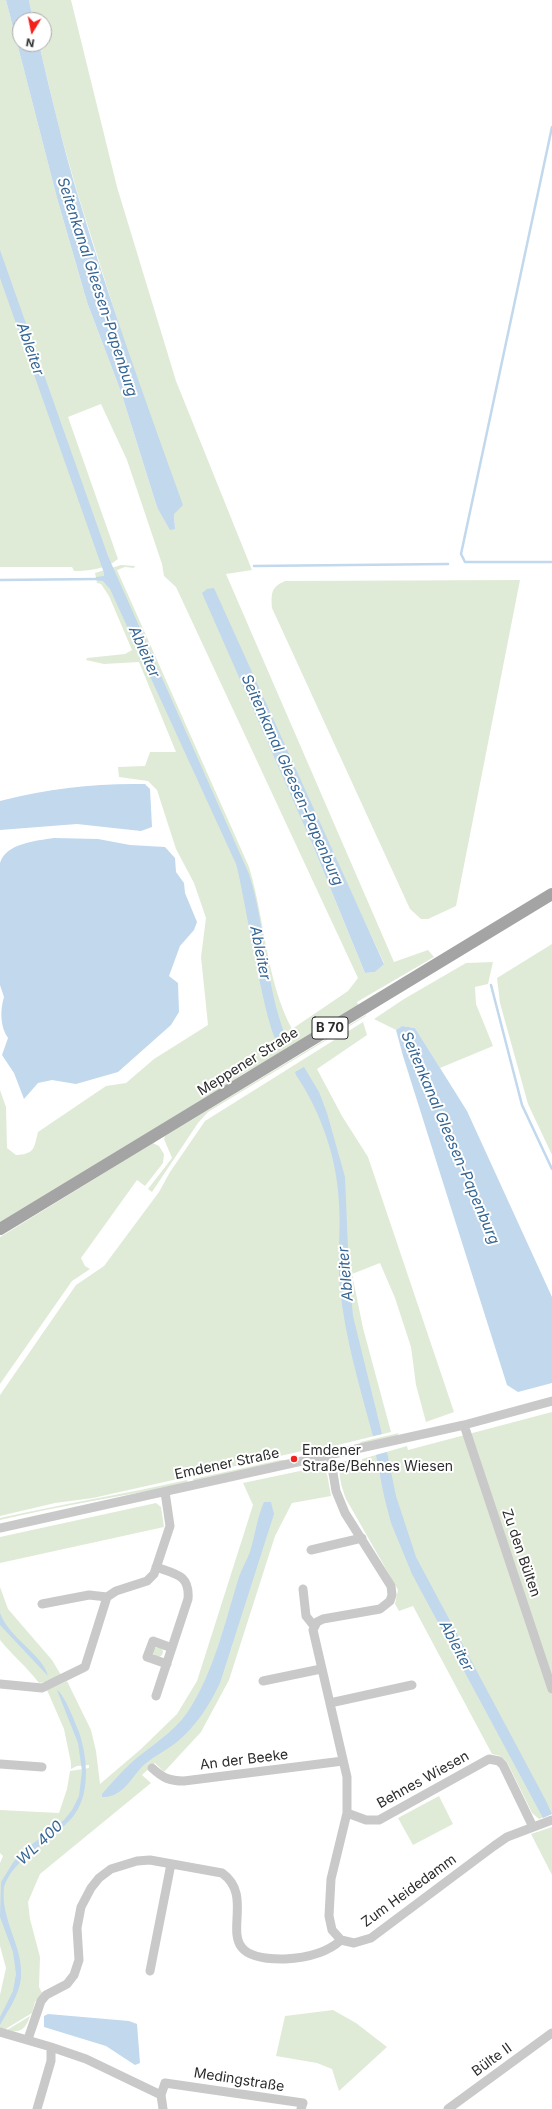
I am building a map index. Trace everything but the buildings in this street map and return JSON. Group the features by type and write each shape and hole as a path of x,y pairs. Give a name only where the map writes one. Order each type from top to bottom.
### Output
{"main road":[{"name":"Meppener Straße","path":"0,1229 552,894"}],"street":[{"name":"Emdener Straße","path":"0,1528 464,1425 552,1401"},
{"name":"Zu den Bülten","path":"464,1425 552,1689"},
{"path":"28,2039 42,2001 46,1995 67,1984 78,1967 78,1917 84,1898 99,1878 111,1870 127,1863 150,1860 214,1870 230,1878 237,1891 237,1937 244,1951 252,1955 261,1958 297,1958 334,1946 341,1940 332,1930 330,1923 331,1879 347,1813 347,1777 313,1635 314,1626 322,1619 380,1609 390,1601 392,1596 391,1586 345,1513 336,1491 330,1455"},
{"path":"0,1684 42,1688 61,1680 85,1666 107,1597 116,1591 147,1581 154,1574 170,1526 165,1492"},
{"path":"312,1550 362,1538"},
{"path":"156,1566 184,1578 189,1588 188,1599 156,1696"},
{"path":"302,1589 306,1616 314,1626"},
{"path":"42,1604 89,1595 107,1597"},
{"path":"167,1664 147,1657 153,1641 172,1648"},
{"path":"263,1681 321,1669"},
{"path":"330,1703 412,1685"},
{"name":"Behnes Wiesen","path":"347,1813 366,1820 379,1820 489,1759 499,1761 503,1765 534,1827"},
{"name":"An der Beeke","path":"152,1768 161,1777 170,1781 184,1781 343,1761"},
{"path":"0,1764 42,1767"},
{"name":"Zum Heidedamm","path":"341,1940 354,1943 371,1938 507,1837 552,1820"},
{"path":"150,1971 171,1864"},
{"path":"1,2032 28,2039 86,2059 161,2095 163,2109"},
{"name":"Bülte II","path":"448,2109 552,2033"},
{"path":"37,2109 51,2061 51,2047"},
{"name":"Medingstraße","path":"161,2095 165,2083 303,2104 301,2109"}],"green space":[{"path":"0,0 6,0 12,23 12,52 19,52 57,198 87,302 121,392 157,507 175,529 174,514 121,331 78,195 59,128 41,52 52,52 52,12 31,12 29,0 71,0 117,187 176,381 252,570 226,574 394,962 428,950 434,957 357,1002 359,1007 268,1061 244,1073 218,1092 0,1223 0,1090 6,1107 7,1148 16,1155 27,1153 33,1149 38,1132 106,1086 126,1083 154,1059 208,1025 201,957 206,918 194,883 176,849 157,790 148,781 119,777 118,767 145,766 150,752 176,752 139,662 104,664 86,660 87,658 125,654 132,650 109,596 101,584 97,583 95,573 121,565 135,566 134,568 125,567 117,570 249,867 271,970 283,1010 292,1029 348,991 358,978 176,587 164,576 162,564 127,460 101,404 68,417 118,559 103,567 86,571 74,571 72,567 0,567","holes":["326,839 384,963 375,972 365,973 311,841"]},
{"path":"520,580 456,906 428,919 421,919 410,909 272,608 272,594 274,588 285,581"},
{"path":"552,944 552,1155 528,1104 500,1003 497,978"},
{"path":"493,962 488,984 475,987 476,1004 493,1046 440,1068 415,1028 402,1026 396,1030 374,1019 404,999 466,963"},
{"path":"366,1015 208,1112 198,1123 152,1192 148,1189 172,1158 164,1139 165,1136"},
{"path":"363,1022 367,1035 317,1069 342,1116 368,1157 454,1412 426,1422 416,1385 411,1347 395,1298 380,1263 352,1274 363,1328 391,1432 317,1450 311,1449 93,1498 55,1503 0,1516 0,1395 76,1285 104,1266 159,1192 170,1172 205,1121"},
{"path":"153,1143 159,1146 164,1154 163,1163 145,1186 137,1180 81,1258 85,1266 90,1269 72,1281 0,1384 0,1237"},
{"path":"552,1412 552,1814 539,1819 532,1813 507,1762 500,1756 492,1754 413,1606 399,1611 395,1604 398,1590 346,1499 340,1476 340,1467 341,1462 355,1459 356,1463 362,1461 362,1459 407,1446 408,1450"},
{"path":"399,1433 396,1437 361,1444 360,1442"},
{"path":"280,1460 290,1460 194,1482 193,1479"},
{"path":"319,1467 327,1474 331,1496 292,1503 275,1536 229,1680 201,1732 164,1772 155,1763 142,1775 151,1783 40,1874 28,1902 30,1919 40,1957 39,1987 42,1993 35,2002 32,2013 4,2030 0,2028 0,1995 6,1968 0,1946 0,1863 3,1856 0,1853 0,1810 59,1813 67,1789 70,1771 89,1768 89,1765 77,1766 71,1769 64,1729 47,1690 67,1681 91,1730 96,1751 100,1784 141,1749 177,1714 197,1681 253,1505 243,1483"},
{"path":"187,1480 188,1483 0,1520 0,1518 23,1513"},
{"path":"156,1503 161,1507 164,1527 0,1563 0,1537"},
{"path":"0,1587 8,1609 52,1660 61,1675 39,1683 0,1640"},
{"path":"156,1647 160,1647 162,1648 162,1656 156,1657 153,1654 153,1650"},
{"path":"439,1796 453,1824 413,1845 398,1818"},
{"path":"552,1827 552,1875 531,1834"},
{"path":"333,2010 356,2023 387,2047 339,2091 332,2069 317,2063 276,2056 285,2016"},
{"path":"30,2016 27,2024 22,2029 16,2031 7,2030"}],"water":[{"path":"6,0 29,0 31,12 12,12 12,23"},
{"name":"Seitenkanal Gleesen-Papenburg","path":"19,52 41,52 67,158 102,274 183,505 174,514 175,529 170,530 157,507 121,392 87,302 57,198"},
{"name":"Ableiter","path":"0,250 108,556 249,874 255,894 274,997 286,1037 286,1039 279,1044 274,1035 268,1016 236,864 110,589 103,581 96,580 96,577 104,576 104,573 0,278"},
{"name":"Seitenkanal Gleesen-Papenburg","path":"214,588 384,964 375,972 365,973 311,841 202,593 207,589"},
{"path":"110,784 145,784 150,789 152,827 141,831 77,824 0,830 0,801 56,789"},
{"path":"54,838 98,839 130,845 165,847 175,858 176,872 184,883 185,893 197,922 194,930 180,946 169,976 178,983 179,1012 171,1025 118,1072 76,1084 52,1080 38,1083 24,1099 14,1073 2,1055 8,1038 2,1024 2,1007 4,997 0,985 0,863 3,856 15,847 22,844"},
{"name":"Seitenkanal Gleesen-Papenburg","path":"402,1026 415,1028 467,1111 552,1297 552,1383 518,1392 507,1385 403,1056 396,1030"},
{"name":"Ableiter","path":"304,1067 319,1092 327,1113 345,1177 349,1273 353,1316 382,1434 373,1436 354,1363 342,1307 339,1277 339,1203 335,1169 320,1120 295,1072"},
{"name":"Ableiter","path":"387,1452 396,1496 416,1557 545,1799 552,1814 543,1818 412,1574 391,1523 384,1496 376,1455"},
{"path":"264,1502 271,1502 274,1514 220,1683 211,1700 202,1715 184,1736 146,1763 122,1790 116,1794 102,1797 102,1794 127,1767 175,1727 187,1713 196,1698 205,1681 218,1647 239,1577 250,1552"},
{"path":"0,1613 4,1622 40,1661 48,1676 0,1625"},
{"name":"WL 400","path":"57,1690 63,1697 70,1710 79,1732 86,1766 85,1789 82,1800 71,1819 13,1870 4,1887 5,1911 19,1955 21,1978 16,1997 0,2025 0,2017 13,1991 16,1974 13,1952 0,1917 1,1882 14,1861 27,1848 64,1820 72,1810 79,1796 82,1771 78,1743"},
{"path":"48,2014 129,2021 137,2024 140,2063 135,2065 106,2046 44,2027 44,2016"}],"waterway":[{"path":"552,127 461,554 465,562 552,562"},
{"path":"254,566 448,564"},
{"path":"0,580 98,579"},
{"path":"491,985 522,1105 552,1169"}],"place":[{"name":"Emdener Straße/Behnes Wiesen","path":"294,1459"}]}
